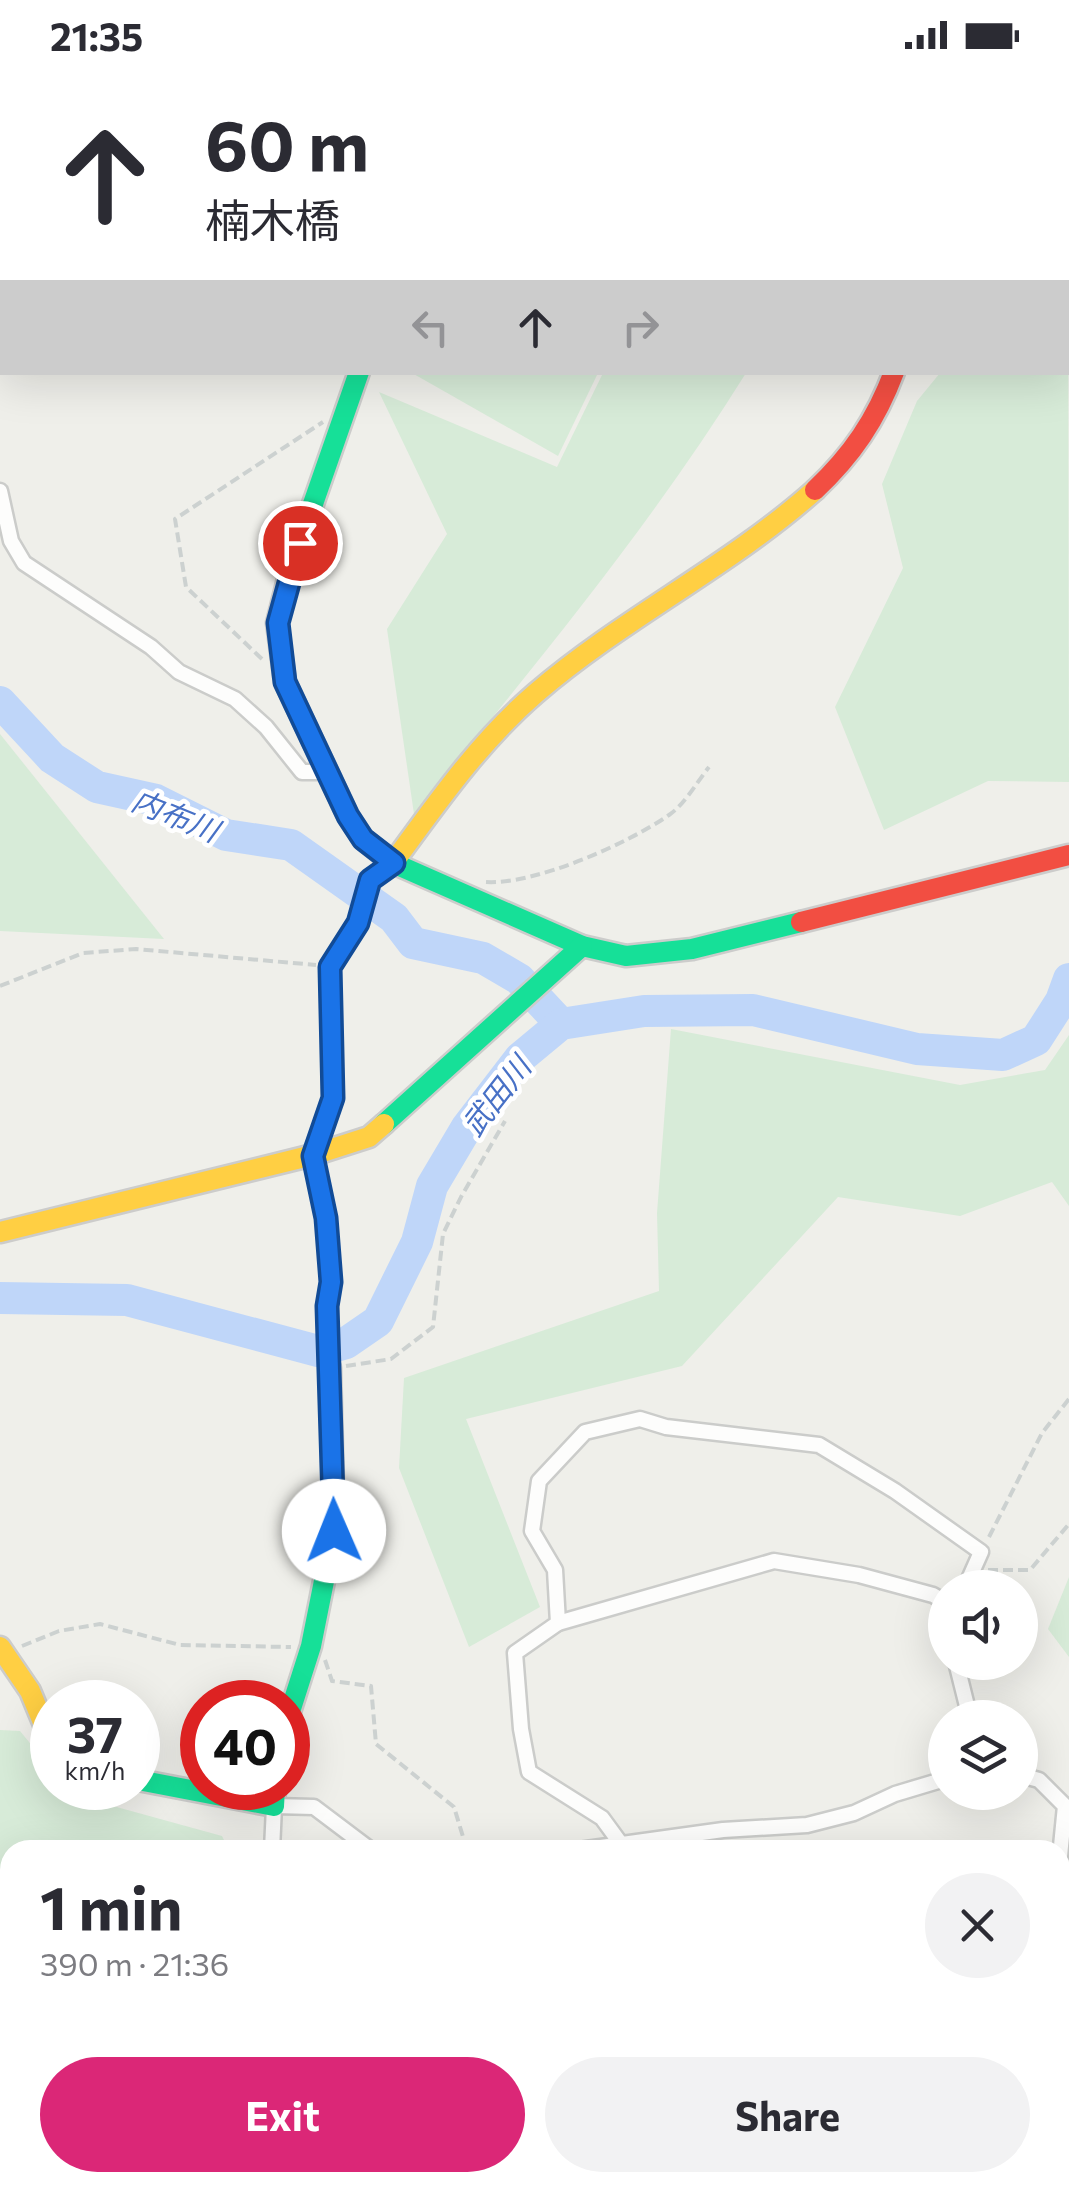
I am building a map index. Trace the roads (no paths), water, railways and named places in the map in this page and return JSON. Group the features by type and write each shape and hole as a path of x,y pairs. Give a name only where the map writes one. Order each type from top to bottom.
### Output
{"street":[{"path":"357,375 291,567 278,623 285,682 348,816 363,839 394,863 574,952 626,956 692,949 1069,855"},
{"path":"300,1680 311,1646 334,1531 327,1306 331,1282 326,1218 313,1156 333,1098 330,967 358,923 370,880 394,863 428,812 486,744 533,696 615,630 803,502 857,449 876,420 893,375"},
{"path":"0,490 11,541 24,564 150,647 179,672 235,699 266,727 302,772 327,772"},
{"path":"0,1232 313,1156 370,1137 574,952"},
{"path":"558,1623 555,1570 532,1531 539,1481 585,1432 640,1418 666,1427 819,1445 895,1491 982,1552 973,1570"},
{"path":"618,1840 602,1818 529,1772 515,1653 558,1623 774,1561 858,1575 928,1594"},
{"path":"3,1650 30,1692"},
{"path":"1038,1780 1066,1806 1062,1840"},
{"path":"650,1840 807,1825 854,1813 894,1794 928,1784"},
{"path":"310,1806 358,1840"},
{"path":"272,1840 273,1810"}],"waterway":[{"name":"内布川","path":"0,702 52,758 97,787 156,800 226,835 291,845 394,918 413,943 483,958 519,979 561,1024"},
{"name":"武田川","path":"0,1298 127,1300 318,1351 346,1343 378,1321 417,1242 432,1186 467,1127 520,1058 561,1024 644,1011 753,1010 917,1049 1003,1055 1036,1040 1061,1001 1069,979"}]}
